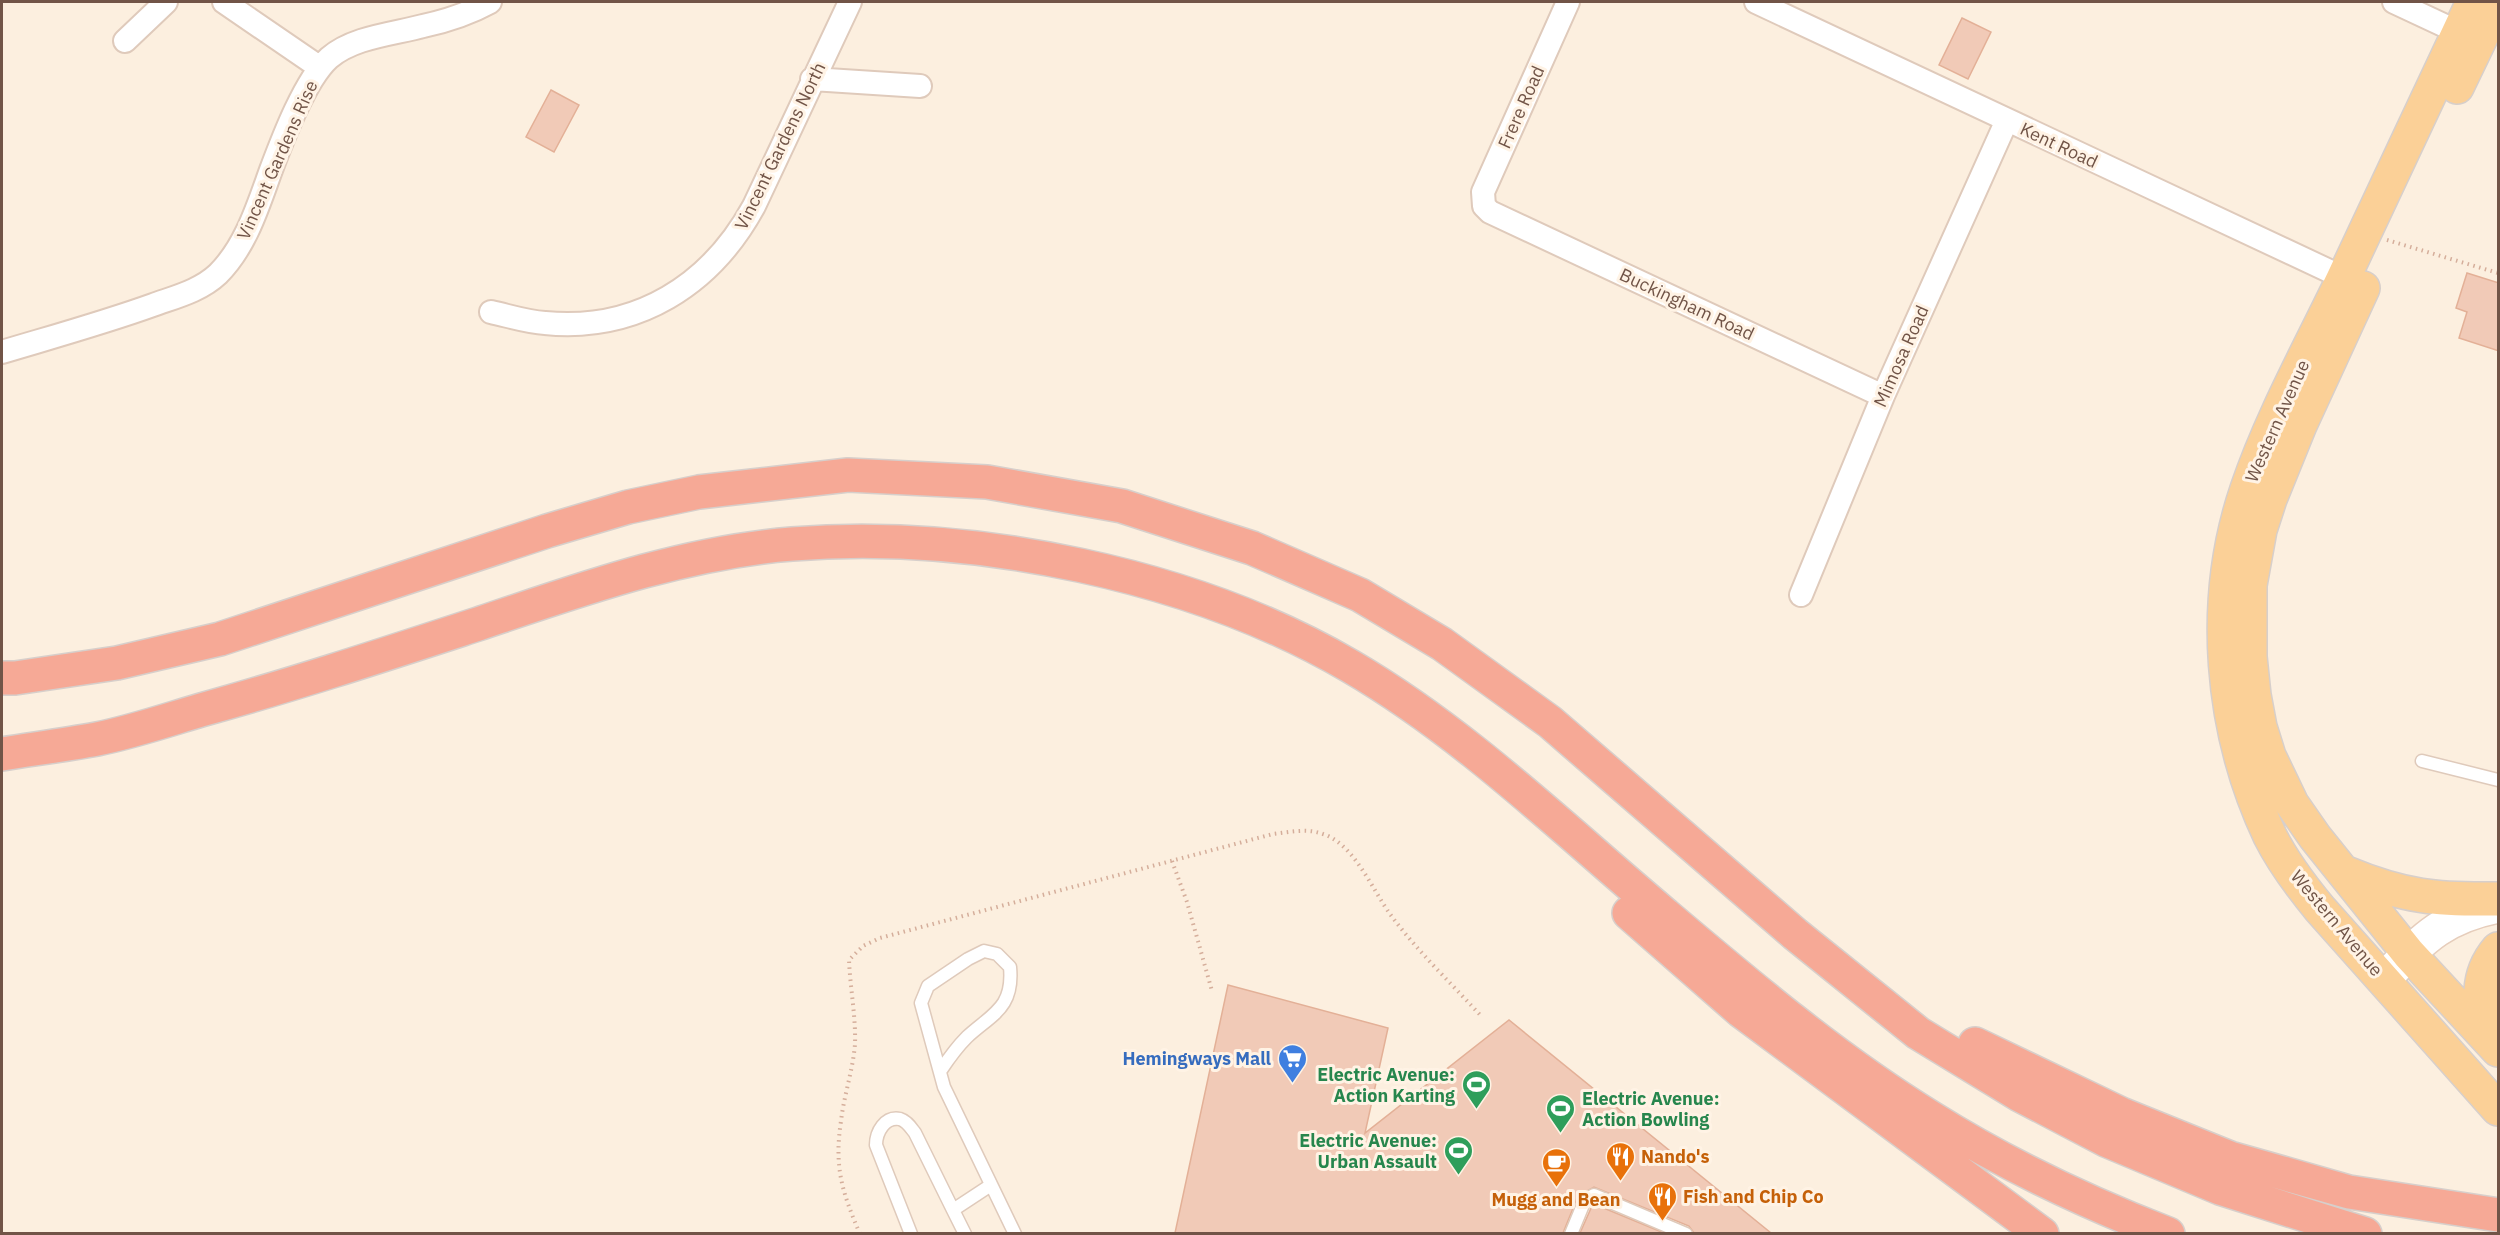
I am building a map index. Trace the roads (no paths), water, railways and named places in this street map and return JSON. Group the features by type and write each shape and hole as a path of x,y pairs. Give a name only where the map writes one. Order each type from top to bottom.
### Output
{"highway":[{"path":"2,678 117,663 220,639 548,531 628,507 699,492 848,475 987,482 1122,506 1252,548 1360,595 1442,644 1550,722 1795,934 1918,1034 2018,1094 2108,1141 2220,1188 2365,1233"},
{"path":"2,754 100,739 303,682 616,578 694,559 785,544 853,540 941,545 1023,554 1118,572 1225,608 1311,644 1356,669 1448,731 1752,988 1863,1072 1930,1118 2014,1165 2104,1209 2168,1233"},
{"path":"1311,644 1407,721 1502,802 1740,1011 2042,1233"},
{"path":"1795,934 1920,1016 2022,1068 2132,1119 2230,1158 2349,1192 2499,1215"}],"main road":[{"name":"Western Avenue","path":"2472,2 2469,37 2384,239 2353,283 2270,499 2254,556 2250,585 2249,634 2254,696 2260,727 2269,756 2292,804 2315,837 2409,954 2493,1043"},
{"name":"Western Avenue","path":"2498,2 2469,37 2353,283 2268,432 2235,528 2227,577 2224,651 2240,748 2254,795 2271,836 2295,879 2499,1110"},
{"path":"2345,872 2398,892 2424,898 2499,899"},
{"path":"2384,979 2438,928 2466,913 2499,906"},
{"path":"2493,1043 2481,1008 2480,988 2484,971 2499,949"}],"street":[{"path":"125,41 166,2"},
{"path":"224,2 319,68"},
{"name":"Vincent Gardens Rise","path":"2,352 106,322 194,291 217,275 232,258 252,220 273,163 309,83 319,68 332,56 369,39 446,20 476,10 490,2"},
{"name":"Vincent Gardens North","path":"491,312 545,323 595,323 635,314 671,298 701,276 741,230 850,2"},
{"name":"Frere Road","path":"1490,212 1484,206 1483,192 1568,2"},
{"name":"Kent Road","path":"1756,2 2353,283"},
{"path":"2394,2 2469,37"},
{"path":"812,79 920,86"},
{"name":"Mimosa Road","path":"1800,595 1883,396 2007,120"},
{"name":"Buckingham Road","path":"1490,212 1883,396"}],"lane":[{"path":"2422,761 2499,780"},
{"path":"941,1070 958,1046 1003,1007 1011,978 1010,967 991,951 984,951 968,958 928,986 924,995 923,1012 948,1095 1015,1233"},
{"path":"911,1233 876,1145 879,1130 892,1120 901,1119 915,1133 965,1233"},
{"path":"953,1210 991,1185"},
{"path":"1571,1233 1585,1200 1594,1195 1686,1233"}],"place":[{"name":"Hemingways Mall","path":"1292,1084"},
{"name":"Electric Avenue: Action Karting","path":"1476,1110"},
{"name":"Electric Avenue: Action Bowling","path":"1561,1134"},
{"name":"Electric Avenue: Urban Assault","path":"1458,1176"},
{"name":"Nando's","path":"1620,1182"},
{"name":"Mugg and Bean","path":"1556,1188"},
{"name":"Fish and Chip Co","path":"1662,1222"}]}
